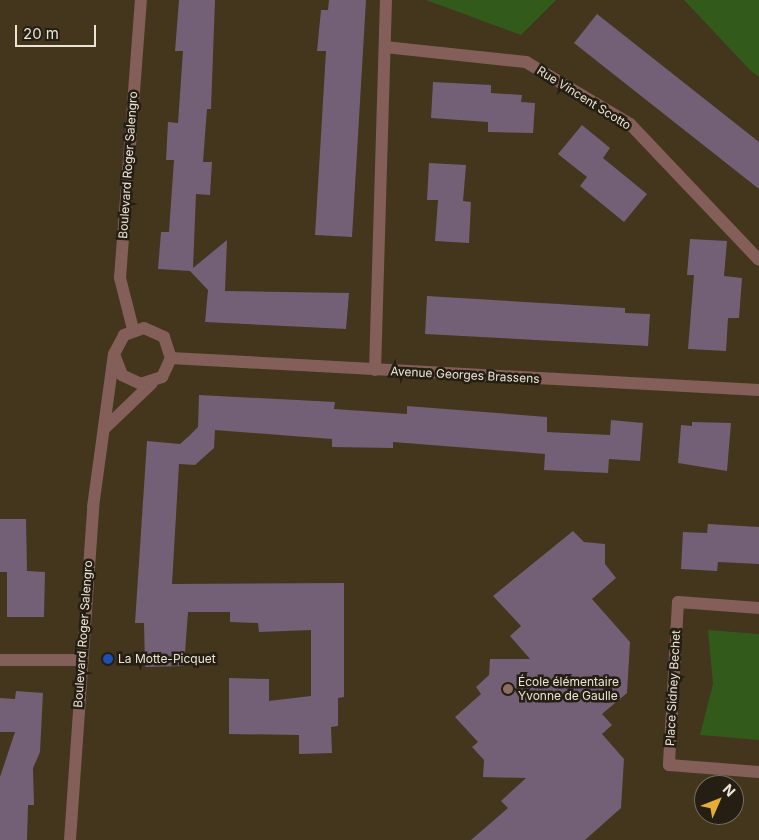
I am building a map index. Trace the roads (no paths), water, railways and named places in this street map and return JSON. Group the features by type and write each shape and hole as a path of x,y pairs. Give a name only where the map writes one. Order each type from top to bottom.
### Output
{"street":[{"name":"Boulevard Roger Salengro","path":"134,329 120,278 141,0"},
{"path":"375,370 386,0"},
{"name":"Rue Vincent Scotto","path":"385,47 526,62 630,124 759,260"},
{"path":"104,429 152,383 162,377 171,358 164,337 155,331 134,329 124,335 114,354 122,375 130,382 152,383"},
{"name":"Boulevard Roger Salengro","path":"70,840 80,660 104,429 114,354"},
{"name":"Avenue Georges Brassens","path":"171,358 759,390"},
{"name":"Place Sidney Bechet","path":"759,608 678,602 669,765 759,772"},
{"path":"0,660 80,660"}],"place":[{"name":"La Motte-Picquet","path":"108,659"},
{"name":"École élémentaire Yvonne de Gaulle","path":"508,689"}]}
